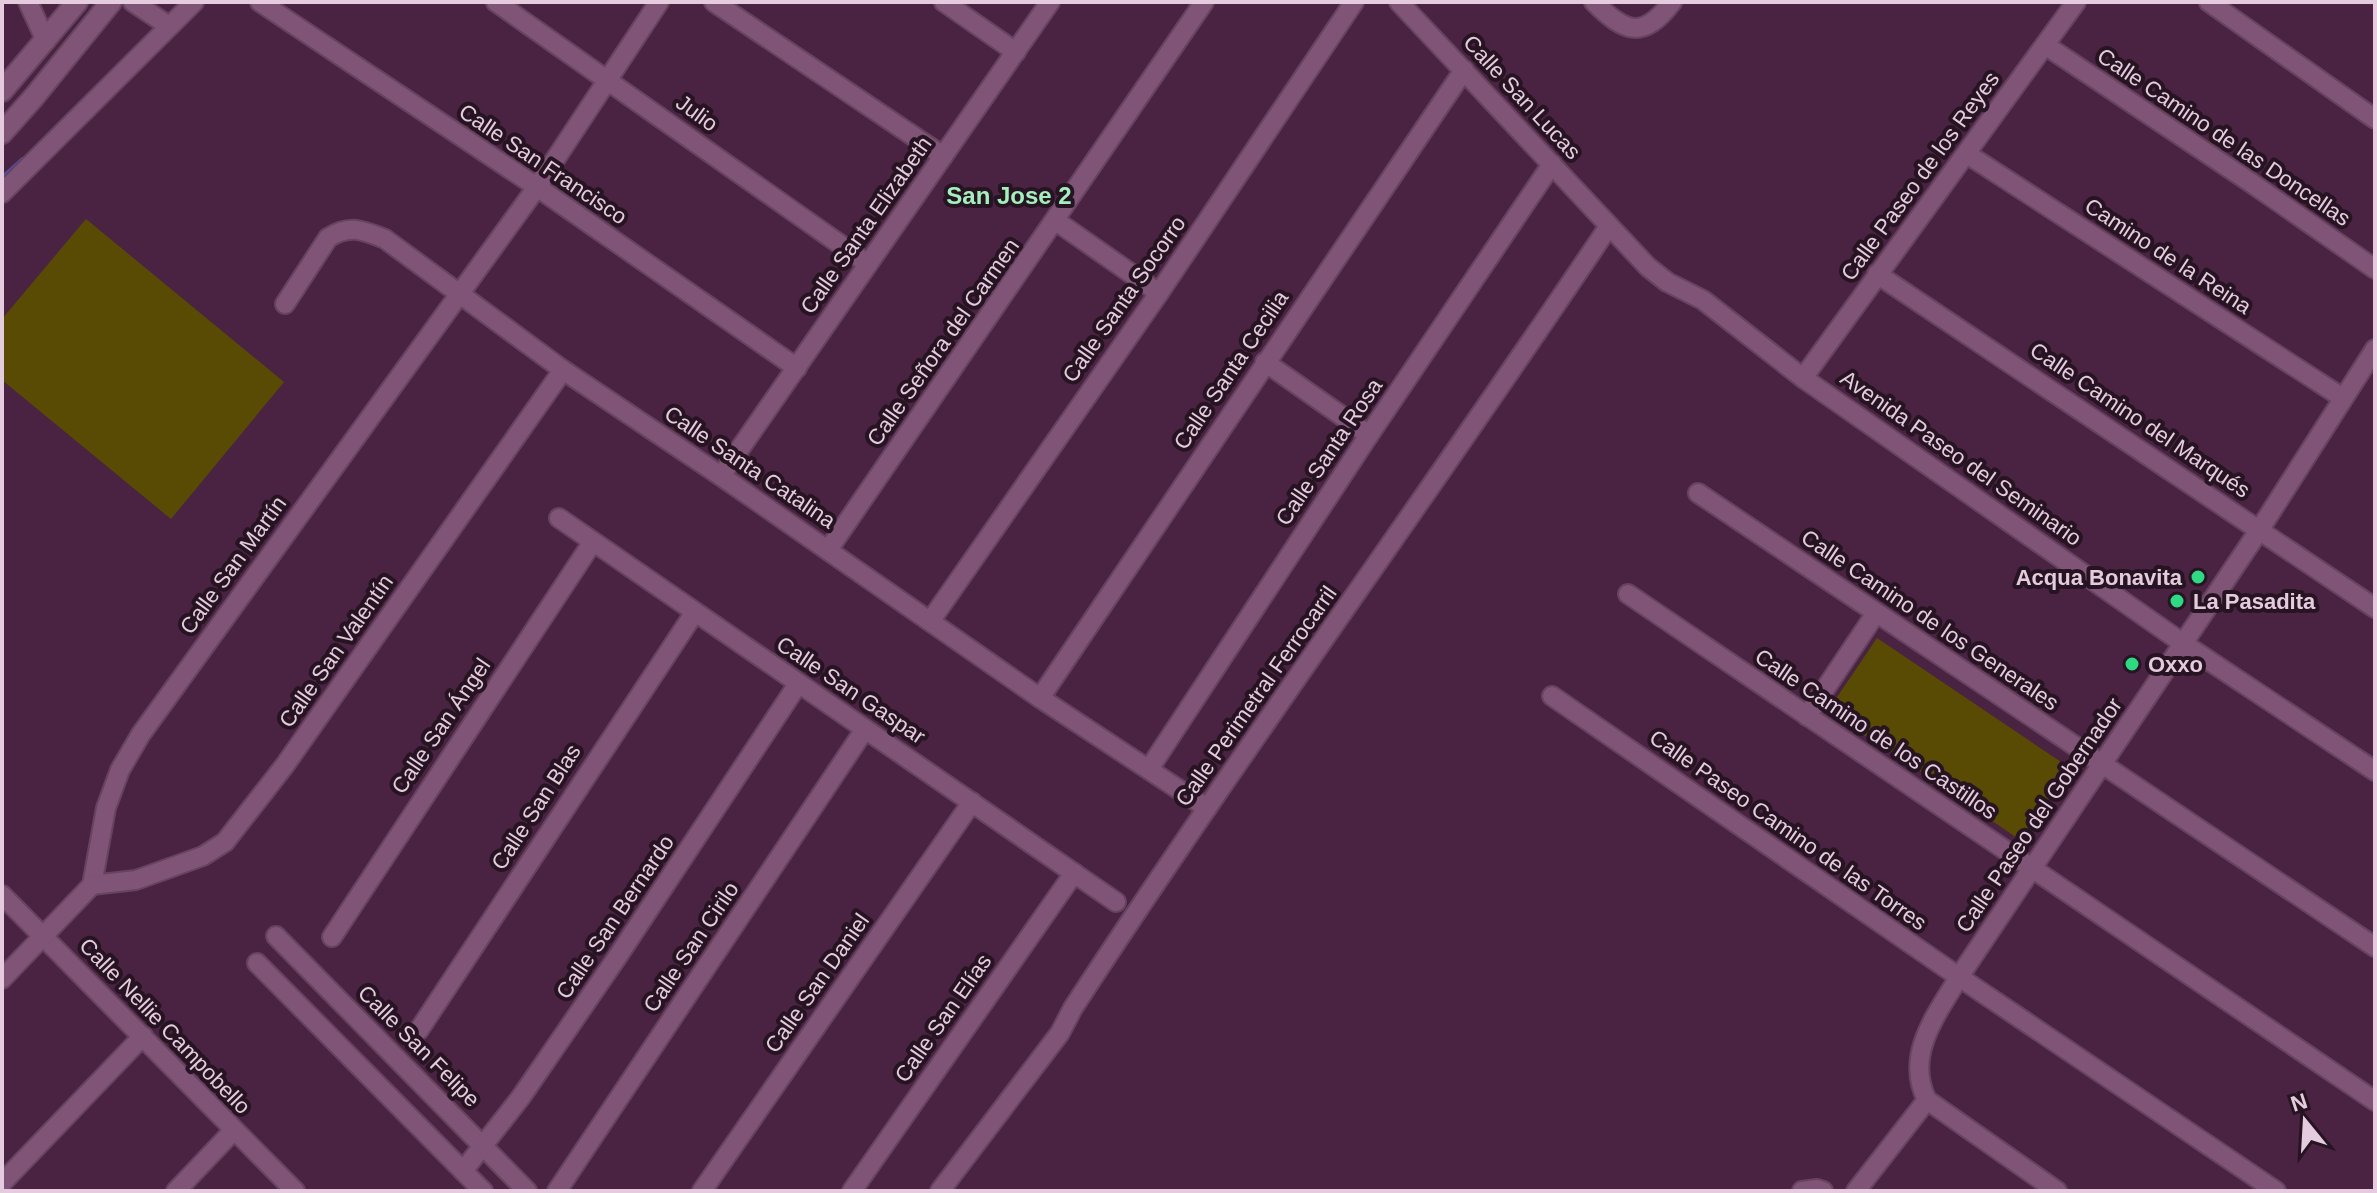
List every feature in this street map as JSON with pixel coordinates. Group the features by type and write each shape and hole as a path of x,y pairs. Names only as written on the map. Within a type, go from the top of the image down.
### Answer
{"main road":[{"path":"2,91 77,2"},
{"path":"2,133 111,2"}],"street":[{"path":"28,2 46,41"},
{"path":"2,193 194,2"},
{"name":"Calle San Francisco","path":"260,2 537,187 797,368"},
{"name":"Julio","path":"496,2 868,264"},
{"name":"Calle San Martín","path":"92,885 106,808 120,770 141,734 537,187 659,2"},
{"path":"714,2 943,156"},
{"path":"944,2 1016,52"},
{"name":"Calle Santa Elizabeth","path":"721,476 1050,2"},
{"name":"Calle Señora del Carmen","path":"828,550 1204,2"},
{"name":"Calle Santa Socorro","path":"931,620 1159,293 1354,2"},
{"name":"Calle San Lucas","path":"1399,2 1609,226"},
{"path":"1594,2 1620,26 1639,28 1648,26 1660,17 1672,2"},
{"name":"Calle Paseo de los Reyes","path":"1803,378 2076,2"},
{"path":"2209,2 2375,119"},
{"path":"138,6 168,26"},
{"name":"Calle Camino de las Doncellas","path":"2045,45 2375,269"},
{"name":"Calle Santa Cecilia","path":"1040,698 1464,70"},
{"name":"Camino de la Reina","path":"1967,154 2343,398"},
{"name":"Calle Santa Rosa","path":"1149,769 1552,164"},
{"path":"1056,221 1159,293"},
{"name":"Avenida Paseo del Seminario","path":"1609,226 1648,267 1667,282 1703,300 1803,378 2184,644 2375,771"},
{"name":"Calle Perimetral Ferrocarril","path":"940,1191 1054,1042 1073,1008 1207,808 1410,519 1609,226"},
{"name":"Calle Santa Catalina","path":"285,304 328,238 357,228 385,239 563,370 931,620 1040,698 1207,808"},
{"name":"Calle Camino del Marqués","path":"1877,274 2375,608"},
{"name":"Calle Paseo del Gobernador","path":"1927,1100 1920,1077 1922,1043 1959,977 2184,644 2375,349"},
{"path":"1265,362 1369,435"},
{"name":"Calle San Valentín","path":"92,885 136,880 203,856 225,842 285,765 563,370"},
{"name":"Calle Camino de los Generales","path":"1698,493 2375,947"},
{"name":"Calle San Gaspar","path":"559,518 1116,902"},
{"name":"Calle San Ángel","path":"332,937 592,543"},
{"name":"Calle Camino de los Castillos","path":"1628,594 2375,1101"},
{"name":"Calle San Blas","path":"419,1030 695,612"},
{"path":"1807,716 1876,613"},
{"name":"Calle San Bernardo","path":"463,1171 611,967 798,684"},
{"name":"Calle Paseo Camino de las Torres","path":"1552,696 2276,1191"},
{"name":"Calle San Cirilo","path":"557,1191 865,729"},
{"name":"Calle San Daniel","path":"702,1191 972,802"},
{"name":"Calle San Elías","path":"852,1191 1074,873"},
{"path":"2,979 92,885"},
{"name":"Calle Nellie Campobello","path":"2,895 295,1191"},
{"name":"Calle San Felipe","path":"276,936 527,1191"},
{"path":"257,963 483,1191"},
{"path":"2,1183 143,1036"},
{"path":"1856,1191 1927,1100 2057,1191"},
{"path":"176,1191 234,1130"},
{"path":"1802,1191 1823,1191"}],"shaded area":[{"path":"86,219 284,382 171,519 2,380 2,319"},
{"path":"1877,638 2070,768 2020,840 1910,764 1827,712"}],"waterway":[{"path":"2,179 23,160"}],"place":[{"name":"Acqua Bonavita","path":"2198,577"},
{"name":"La Pasadita","path":"2177,601"},
{"name":"Oxxo","path":"2132,664"}],"district":[{"name":"San Jose 2","path":"1009,195"}]}
